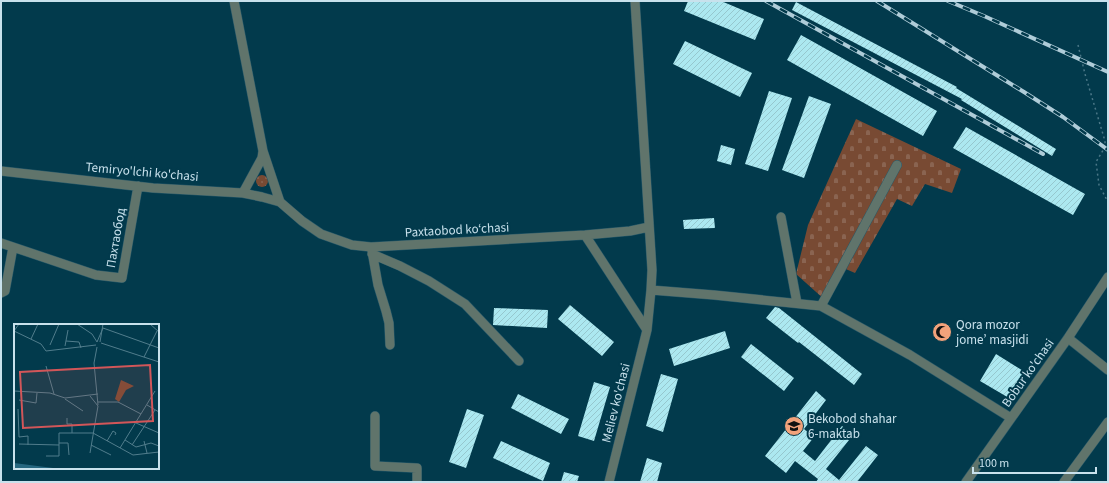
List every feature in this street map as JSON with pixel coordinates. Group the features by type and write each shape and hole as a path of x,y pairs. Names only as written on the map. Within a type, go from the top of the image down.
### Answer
{"street":[{"path":"234,1 263,151 280,202"},
{"name":"Meliev ko'chasi","path":"610,482 647,330 651,290 652,270 635,1"},
{"path":"244,194 262,158 263,151"},
{"path":"821,306 897,165"},
{"name":"Temiryo'lchi ko'chasi","path":"1,171 138,186 244,194 280,202"},
{"name":"Пахтаобод","path":"1,243 96,275 122,278 138,186"},
{"name":"Paxtaobod ko‘chasi","path":"280,202 302,221 321,234 372,251 585,235 630,231 649,227"},
{"path":"781,217 797,303"},
{"path":"585,235 647,330"},
{"path":"1,293 5,291 13,247"},
{"path":"372,251 378,285 388,317 390,345"},
{"path":"372,251 429,281 465,304 519,361"},
{"name":"Bobur ko'chasi","path":"966,482 1068,338 1108,277"},
{"path":"651,290 721,295 821,306 910,354 1012,418"},
{"path":"1068,338 1108,370"},
{"path":"375,416 375,466 417,468 417,482"},
{"path":"1064,482 1108,422"}],"path":[{"path":"1078,46 1105,142 1105,147 1096,162 1099,184 1108,202"}],"green space":[{"path":"856,119 961,169 952,193 925,184 912,206 897,199 855,273 841,267 825,300 796,274 808,225"},
{"path":"260,175 264,175 268,181 264,187 260,187 256,183 256,179"}],"building":[{"path":"688,1 721,1 764,19 755,40 684,11"},
{"path":"796,2 957,87 956,88 1056,149 1052,156 961,100 962,99 792,10"},
{"path":"801,35 937,111 923,136 787,60"},
{"path":"685,41 752,73 740,97 673,64"},
{"path":"769,91 792,98 768,171 745,164"},
{"path":"809,96 831,104 804,178 782,170"},
{"path":"966,127 1085,194 1073,215 953,148"},
{"path":"721,145 735,149 731,165 717,161"},
{"path":"714,218 715,228 684,229 683,220"},
{"path":"570,305 614,342 602,356 558,319"},
{"path":"775,307 779,308 862,374 854,385 766,318"},
{"path":"494,308 548,310 547,328 493,325"},
{"path":"725,331 730,348 674,366 669,349"},
{"path":"751,344 794,378 784,391 741,357"},
{"path":"996,354 1025,372 1009,398 980,381"},
{"path":"661,374 678,379 663,432 646,426"},
{"path":"594,382 610,387 594,441 578,436"},
{"path":"816,391 826,400 804,429 814,437 803,451 815,461 842,426 853,435 826,469 839,480 866,446 878,455 857,482 816,482 818,479 795,461 786,473 765,456"},
{"path":"518,394 569,419 561,434 511,408"},
{"path":"467,409 484,415 466,468 449,462"},
{"path":"501,441 550,463 543,481 493,458"},
{"path":"647,458 662,463 657,482 640,482"},
{"path":"564,472 579,476 577,482 561,482"}],"railway":[{"path":"766,1 1043,154"},
{"path":"877,1 1063,117 1108,150"},
{"path":"948,1 1108,72"}],"place":[{"name":"Qora mozor jome’ masjidi","path":"942,332"},
{"name":"Bekobod shahar 6-maktab","path":"794,426"}]}
